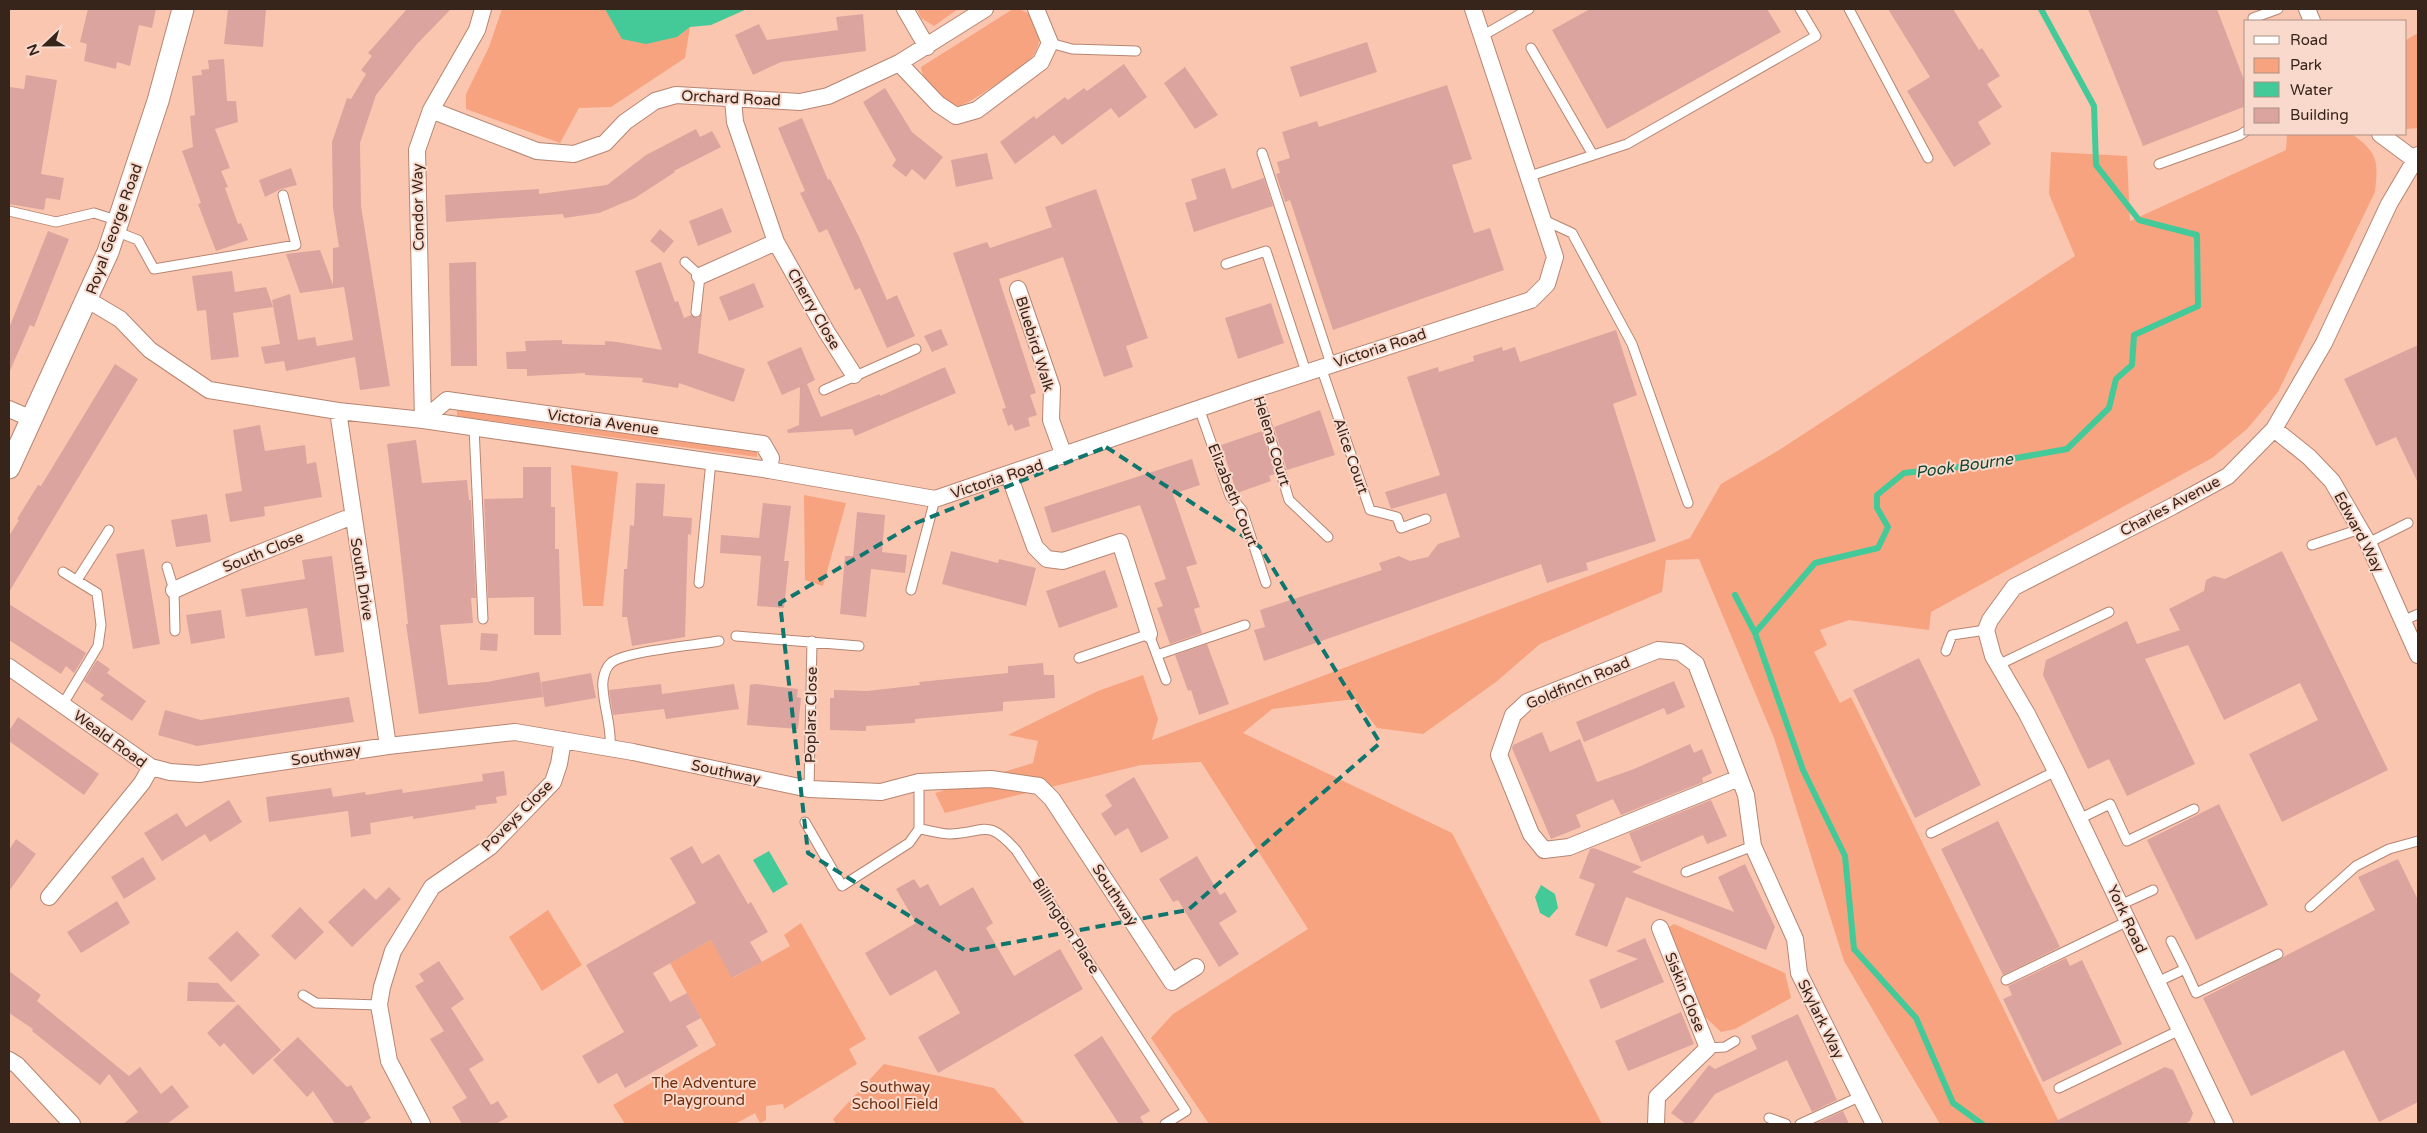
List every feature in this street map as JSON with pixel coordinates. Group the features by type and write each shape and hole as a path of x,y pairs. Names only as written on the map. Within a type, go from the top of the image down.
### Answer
{"street":[{"name":"Royal George Road","path":"9,468 88,300 117,226 158,101 183,9"},
{"name":"Condor Way","path":"423,420 417,150 431,110 477,30 483,9"},
{"path":"905,9 927,47"},
{"name":"Orchard Road","path":"431,110 537,151 574,154 605,143 625,122 655,101 676,95 800,102 828,96 899,63 985,9"},
{"path":"899,63 938,104 956,116 977,110 1040,62 1050,43 1036,9"},
{"name":"Victoria Road","path":"935,499 1064,456 1256,388 1531,300 1547,284 1555,257 1530,176 1473,9"},
{"name":"Cherry Close","path":"733,99 734,122 776,242 826,331 854,375"},
{"path":"2382,135 2416,158"},
{"name":"Charles Avenue","path":"1986,630 1990,620 2014,587 2228,476 2274,429 2324,343 2388,204 2416,158"},
{"path":"700,276 776,242"},
{"name":"Bluebird Walk","path":"1018,289 1052,388 1051,420 1064,456"},
{"name":"Victoria Avenue","path":"88,300 120,319 150,350 208,390 338,412 423,420 711,461 935,499"},
{"name":"Victoria Avenue","path":"423,420 447,400 763,444 771,458 769,470"},
{"path":"9,409 32,419"},
{"name":"South Drive","path":"338,412 388,746"},
{"name":"Edward Way","path":"2274,429 2309,457 2332,481 2364,536 2418,655"},
{"path":"1009,475 1035,547 1047,559 1063,561 1120,542 1149,634"},
{"name":"South Close","path":"174,590 248,557 345,520 353,519"},
{"path":"1986,630 1993,656 1998,665"},
{"name":"Goldfinch Road","path":"1739,778 1568,846 1544,850 1531,834 1499,755 1513,715 1527,702 1658,650 1680,652 1696,664 1746,795"},
{"name":"York Road","path":"1998,665 2027,714 2056,771 2225,1124"},
{"name":"Weald Road","path":"9,667 151,767 142,783 48,897"},
{"name":"Southway","path":"151,767 170,772 199,774 388,746 514,732 610,748 809,789 882,792 918,782 991,778 1039,786 1052,799 1172,982 1196,968"},
{"name":"Poveys Close","path":"422,1124 389,1061 379,1005 382,987 393,951 432,887 490,847 553,782 563,740"},
{"name":"Skylark Way","path":"1746,795 1753,846 1796,938 1799,973 1874,1124"},
{"name":"Siskin Close","path":"1656,1124 1657,1097 1708,1048 1660,928"},
{"path":"9,1060 72,1124"}],"lane":[{"path":"1482,36 1529,9"},
{"path":"1530,176 1627,144 1816,36 1800,9"},
{"path":"1850,9 1928,158"},
{"path":"2252,16 2278,9"},
{"path":"1050,43 1072,48 1136,51"},
{"path":"1531,48 1593,156"},
{"path":"2160,164 2240,135 2244,132"},
{"path":"1262,154 1319,368"},
{"path":"9,211 56,222 94,213 138,240 154,270 296,245 283,195"},
{"path":"1544,220 1572,233 1632,344 1688,503"},
{"path":"1226,264 1266,251 1319,368"},
{"path":"685,262 700,276 696,312"},
{"path":"824,390 916,349"},
{"name":"Alice Court","path":"1319,368 1370,510 1397,517 1401,528 1426,519"},
{"name":"Helena Court","path":"1256,388 1289,500 1328,537"},
{"name":"Elizabeth Court","path":"1199,408 1230,496 1242,510 1266,583"},
{"path":"474,428 483,619"},
{"path":"699,583 711,461"},
{"path":"911,590 935,499"},
{"path":"2312,545 2364,536 2408,523"},
{"path":"77,580 109,530"},
{"path":"167,567 174,590 175,631"},
{"path":"63,572 97,593 101,625 98,646 63,704"},
{"path":"1998,665 2109,612"},
{"path":"2403,621 2418,614"},
{"path":"1157,655 1245,625"},
{"path":"1946,651 1952,635 1986,630"},
{"path":"1079,658 1149,634 1166,680"},
{"path":"736,636 858,646"},
{"path":"610,748 612,733 603,688 604,674 611,663 627,656 720,641"},
{"name":"Poplars Close","path":"809,789 812,641"},
{"path":"1932,833 2056,771"},
{"path":"805,822 842,886 909,843 919,829 918,782"},
{"path":"2079,819 2110,804 2126,840 2194,809"},
{"name":"Billington Place","path":"919,829 950,834 983,828 1001,833 1016,850 1186,1111 1165,1124"},
{"path":"2310,907 2356,866 2389,849 2418,841"},
{"path":"1686,872 1753,846"},
{"path":"2120,905 2153,890"},
{"path":"2006,980 2128,921"},
{"path":"2171,941 2196,993 2278,954"},
{"path":"2157,982 2185,969"},
{"path":"303,995 316,1003 379,1005"},
{"path":"2060,1088 2180,1030"},
{"path":"1708,1048 1725,1047 1735,1041"},
{"path":"1800,1124 1859,1097"},
{"path":"1769,1118 1786,1124"}],"highlighted area":[{"path":"1106,447 1260,547 1380,743 1188,910 966,951 808,853 780,603 916,523"}],"green space":[{"path":"502,9 605,9 609,15 677,37 690,27 685,58 611,107 579,108 560,143 466,109 466,94 489,47"},
{"path":"917,9 958,9 934,26 921,18"},
{"path":"1013,9 1022,10 1029,14 1038,26 1039,42 1037,50 1032,57 996,84 964,104 955,106 946,102 926,81 921,67"},
{"path":"2418,33 2418,128 2407,129 2407,39"},
{"path":"2287,135 2353,135 2367,147 2375,159 2375,192 2278,392 2247,429 2212,458 1931,612 1929,630 1849,620 1820,630 1827,645 1814,652 1840,703 1851,697 2060,1124 1940,1124 1844,961 1774,738 1699,559 1666,560 1662,592 1540,644 1496,682 1423,734 1377,728 1355,699 1272,709 1243,733 1452,833 1602,1124 1209,1124 1151,1038 1173,1014 1308,929 1201,762 1141,765 945,813 935,793 1033,763 1038,741 1008,735 1098,691 1143,675 1158,719 1152,740 1690,538 1721,484 1776,452 2075,256 2049,194 2051,152 2127,156 2130,221 2286,150"},
{"path":"457,410 757,452 757,457 457,416"},
{"path":"571,465 618,472 603,606 583,606"},
{"path":"804,495 846,503 823,586 805,580"},
{"path":"548,910 582,965 542,991 509,937"},
{"name":"The Adventure Playground","path":"801,923 866,1039 849,1049 857,1064 784,1109 783,1104 766,1106 766,1120 760,1123 755,1113 735,1124 625,1124 613,1105 716,1045 670,963 711,940 733,978 790,946 784,935"},
{"path":"1674,924 1785,973 1791,998 1735,1029 1721,1032 1702,1014 1667,928"},
{"name":"Southway School Field","path":"884,1064 994,1088 1025,1124 836,1124 833,1119"}],"water":[{"path":"605,9 747,9 711,25 690,27 677,37 646,44 622,39"},
{"path":"769,851 788,884 773,893 753,860"},
{"path":"1541,885 1555,894 1558,908 1549,918 1540,913 1535,897"}],"building":[{"path":"88,9 156,9 152,28 139,25 130,66 117,62 116,69 84,61 87,44 80,42"},
{"path":"228,9 266,9 263,47 224,44"},
{"path":"407,9 451,9 417,44 376,95 360,143 361,206 390,386 360,390 355,357 286,371 284,361 265,364 261,347 280,344 272,300 290,294 298,340 315,337 317,346 353,340 344,287 300,293 286,254 320,250 333,285 333,248 339,247 333,208 332,142 347,98 351,99 366,74 361,70 372,56 368,53"},
{"path":"1590,9 1767,9 1781,32 1607,129 1552,30"},
{"path":"1888,9 1953,9 1979,50 1982,48 2000,76 1987,84 2002,107 1978,122 1991,144 1954,167 1907,91 1930,77"},
{"path":"2088,9 2217,9 2244,80 2244,107 2143,146"},
{"path":"863,14 866,51 781,62 753,75 735,35 759,24 767,40 838,30 836,17"},
{"path":"1367,42 1377,72 1300,97 1290,67"},
{"path":"224,59 227,101 236,101 238,122 215,129 230,168 221,171 228,187 225,188 238,224 241,223 248,240 216,251 198,204 201,203 182,151 193,147 190,116 195,115 192,76 202,75 201,70 209,69 208,60"},
{"path":"1124,64 1147,97 1119,118 1111,108 1062,145 1054,135 1015,164 1000,142 1034,116 1036,119 1065,97 1068,100 1084,88 1087,91"},
{"path":"1185,67 1218,115 1195,129 1164,83"},
{"path":"26,75 57,80 41,174 64,178 60,200 46,198 44,210 9,204 9,87 24,89"},
{"path":"1447,85 1472,159 1452,165 1474,233 1490,228 1504,270 1333,330 1290,200 1285,202 1276,174 1280,173 1277,162 1290,158 1282,132 1317,121 1319,127"},
{"path":"885,88 912,132 943,157 925,180 912,169 906,177 892,166 896,160 863,102"},
{"path":"802,118 828,180 830,179 860,239 887,300 897,295 915,336 887,348 860,288 855,290 827,229 819,233 800,193 805,191 778,128"},
{"path":"696,129 700,137 712,131 721,147 674,171 635,198 599,213 564,218 563,214 446,222 445,195 539,189 539,194 607,185 646,155"},
{"path":"987,153 993,179 956,187 951,160"},
{"path":"291,168 297,185 281,189 265,197 259,180"},
{"path":"1225,168 1232,189 1264,178 1273,206 1194,232 1185,203 1197,199 1191,179"},
{"path":"1096,189 1148,338 1126,346 1133,367 1104,377 1063,257 999,279 1036,393 1030,395 1037,415 1028,418 1030,426 1015,431 1012,424 1008,426 1002,409 1006,408 953,253 987,242 990,248 1052,227 1045,207"},
{"path":"722,208 732,232 698,246 689,221"},
{"path":"660,229 674,241 664,253 650,241"},
{"path":"48,231 69,239 34,327 30,325 9,373 9,328"},
{"path":"476,262 477,366 451,366 449,263"},
{"path":"661,262 675,302 678,301 684,318 691,315 698,318 702,313 698,353 745,369 734,402 679,383 678,388 642,382 643,378 585,375 585,373 527,376 527,369 507,369 506,352 526,351 525,341 562,340 562,344 605,345 605,341 662,350 635,271"},
{"path":"232,271 235,292 266,287 273,307 233,313 239,357 211,360 206,310 197,311 192,276"},
{"path":"754,283 764,307 729,321 719,297"},
{"path":"1271,303 1284,343 1238,359 1225,318"},
{"path":"941,329 948,345 932,352 924,336"},
{"path":"1616,330 1637,395 1613,404 1656,541 1586,563 1588,570 1547,583 1541,564 1264,661 1254,630 1265,627 1260,610 1382,570 1379,563 1399,556 1410,561 1428,557 1438,544 1460,537 1446,493 1391,509 1385,492 1440,475 1407,377 1438,367 1439,372 1474,361 1473,356 1502,347 1503,351 1515,347 1520,362"},
{"path":"2418,345 2418,483 2396,437 2376,446 2344,379"},
{"path":"801,347 815,380 807,384 821,417 880,394 880,396 945,367 956,393 855,436 852,429 788,433 787,430 799,425 800,387 782,395 767,362"},
{"path":"115,364 138,379 9,592 9,536 19,520 17,519 38,485 41,486"},
{"path":"1320,410 1335,455 1287,470 1274,427"},
{"path":"260,425 265,451 305,445 307,464 316,462 322,497 264,507 265,516 230,522 225,494 242,491 233,430"},
{"path":"1262,431 1275,474 1269,476 1271,481 1237,493 1221,445"},
{"path":"416,440 422,483 467,480 469,500 471,500 476,598 471,598 473,623 440,625 448,685 487,682 539,672 543,697 419,714 406,624 408,624 387,444"},
{"path":"1192,459 1200,485 1173,494 1197,564 1186,567 1200,607 1194,609 1202,633 1170,644 1157,608 1163,606 1154,583 1166,579 1140,505 1052,533 1044,507"},
{"path":"523,467 551,467 551,507 555,507 555,549 559,549 561,635 534,635 534,597 488,598 484,499 523,498"},
{"path":"636,483 665,484 663,516 692,518 691,535 688,534 685,637 632,646 627,617 622,617 624,569 627,569 630,525 634,526"},
{"path":"763,503 791,506 784,561 789,561 784,608 757,606 761,556 720,553 721,535 759,538"},
{"path":"857,512 885,515 882,552 907,555 905,573 871,569 866,617 840,614 845,556 853,556"},
{"path":"207,514 211,542 176,547 171,520"},
{"path":"144,549 160,644 133,649 116,554"},
{"path":"951,551 998,563 999,559 1036,568 1026,606 942,584"},
{"path":"2282,551 2388,770 2282,822 2249,754 2318,720 2300,683 2224,720 2188,645 2145,659 2195,764 2127,796 2109,759 2088,769 2043,675 2046,660 2127,621 2137,644 2180,630 2169,609 2204,591 2206,580 2214,576 2225,579"},
{"path":"332,556 344,652 315,656 307,608 246,617 241,589 305,579 302,560"},
{"path":"1105,570 1118,607 1059,628 1046,591"},
{"path":"9,604 86,653 74,673 66,666 61,674 9,640"},
{"path":"221,610 225,638 191,644 186,615"},
{"path":"481,633 498,634 497,651 480,650"},
{"path":"1207,644 1229,704 1199,715 1191,690 1188,691 1175,655"},
{"path":"1919,658 1981,785 1915,818 1853,690"},
{"path":"97,660 110,669 107,673 146,701 132,721 100,699 104,695 84,681"},
{"path":"1043,663 1044,675 1054,675 1055,698 1003,702 1003,711 915,719 915,723 866,726 866,731 830,730 830,698 834,698 834,690 867,691 920,685 919,682 1008,673 1008,666"},
{"path":"591,673 596,698 545,707 541,682"},
{"path":"1674,681 1685,707 1667,715 1664,708 1584,742 1576,722"},
{"path":"661,684 662,694 734,684 739,709 666,719 664,709 613,715 609,690"},
{"path":"750,685 798,689 797,697 801,698 798,729 747,725"},
{"path":"349,697 354,722 197,746 158,735 165,710 201,720"},
{"path":"18,717 99,774 84,795 9,741 9,731"},
{"path":"1542,732 1550,752 1580,739 1597,782 1634,769 1690,744 1694,753 1702,749 1712,773 1702,778 1703,782 1621,815 1613,799 1576,815 1581,827 1551,839 1512,748 1513,745"},
{"path":"504,771 507,795 496,797 497,803 475,806 476,809 413,819 413,816 370,823 371,834 351,837 348,811 269,822 266,797 331,788 333,797 365,792 366,795 402,789 403,793 483,781 482,774"},
{"path":"1134,777 1169,838 1141,853 1128,828 1115,836 1101,814 1112,806 1105,795"},
{"path":"229,800 242,822 210,842 205,834 162,861 144,833 177,813 186,827"},
{"path":"1711,800 1727,836 1707,844 1703,835 1641,862 1629,833"},
{"path":"2219,804 2268,905 2196,940 2147,840"},
{"path":"1998,821 2060,947 2003,975 1941,849"},
{"path":"16,839 36,854 9,891 9,850"},
{"path":"692,846 702,864 719,854 748,904 751,902 768,932 750,942 762,962 732,978 711,940 653,973 670,1002 687,993 701,1018 686,1026 698,1046 625,1088 617,1073 598,1084 582,1056 624,1032 586,965 696,903 670,858"},
{"path":"1594,848 1642,867 1632,872 1734,912 1718,877 1745,864 1775,927 1766,950 1626,897 1607,947 1575,935 1595,884 1579,878 1590,849"},
{"path":"1197,856 1220,895 1225,892 1237,912 1219,923 1239,954 1219,967 1178,900 1173,902 1159,879"},
{"path":"143,857 156,879 124,899 111,877"},
{"path":"2398,859 2418,900 2418,1102 2379,1122 2344,1050 2251,1096 2203,998 2375,910 2358,877"},
{"path":"914,879 920,888 928,884 940,906 973,887 993,923 986,928 1014,976 1060,949 1083,989 938,1073 918,1037 960,1013 936,970 890,996 865,953 916,923 896,889"},
{"path":"389,887 401,899 352,947 328,922 364,888 376,900"},
{"path":"117,901 130,923 81,953 67,932"},
{"path":"300,907 324,932 295,960 271,936"},
{"path":"237,931 260,955 231,982 208,958"},
{"path":"1645,938 1664,982 1601,1009 1589,980 1638,959 1616,951"},
{"path":"2066,958 2070,966 2082,960 2122,1044 2043,1082 2003,999 2012,995 2008,986"},
{"path":"439,961 464,999 451,1008 484,1060 469,1069 491,1105 498,1101 508,1117 496,1124 462,1124 452,1107 467,1098 430,1039 444,1031 415,986 424,981 419,974"},
{"path":"9,971 41,995 37,1001 129,1076 140,1067 161,1094 172,1085 189,1107 167,1124 123,1124 138,1112 109,1074 100,1085 32,1031 33,1029 9,1013"},
{"path":"188,982 218,983 236,1002 187,1001"},
{"path":"238,1004 281,1050 253,1075 224,1043 220,1047 207,1033"},
{"path":"1681,1012 1694,1044 1628,1071 1615,1041"},
{"path":"1798,1014 1837,1100 1812,1112 1787,1060 1715,1094 1692,1124 1686,1124 1671,1113 1709,1065 1715,1069 1757,1049 1751,1036"},
{"path":"1102,1036 1150,1111 1140,1117 1144,1124 1119,1124 1074,1055"},
{"path":"298,1037 347,1087 351,1085 371,1118 361,1124 335,1124 313,1091 307,1097 273,1060"},
{"path":"2165,1067 2173,1070 2193,1113 2190,1121 2184,1124 2050,1124"},
{"path":"1843,1111 1849,1124 1817,1123"}],"waterway":[{"name":"Pook Bourne","path":"1982,1124 1953,1103 1916,1018 1854,949 1845,856 1803,770 1755,633 1815,563 1878,548 1888,527 1877,508 1877,495 1904,473 1977,465 2067,449 2109,408 2116,379 2132,365 2134,335 2198,306 2197,235 2139,220 2096,165 2094,106 2041,9"},
{"path":"1735,595 1755,633"}]}
